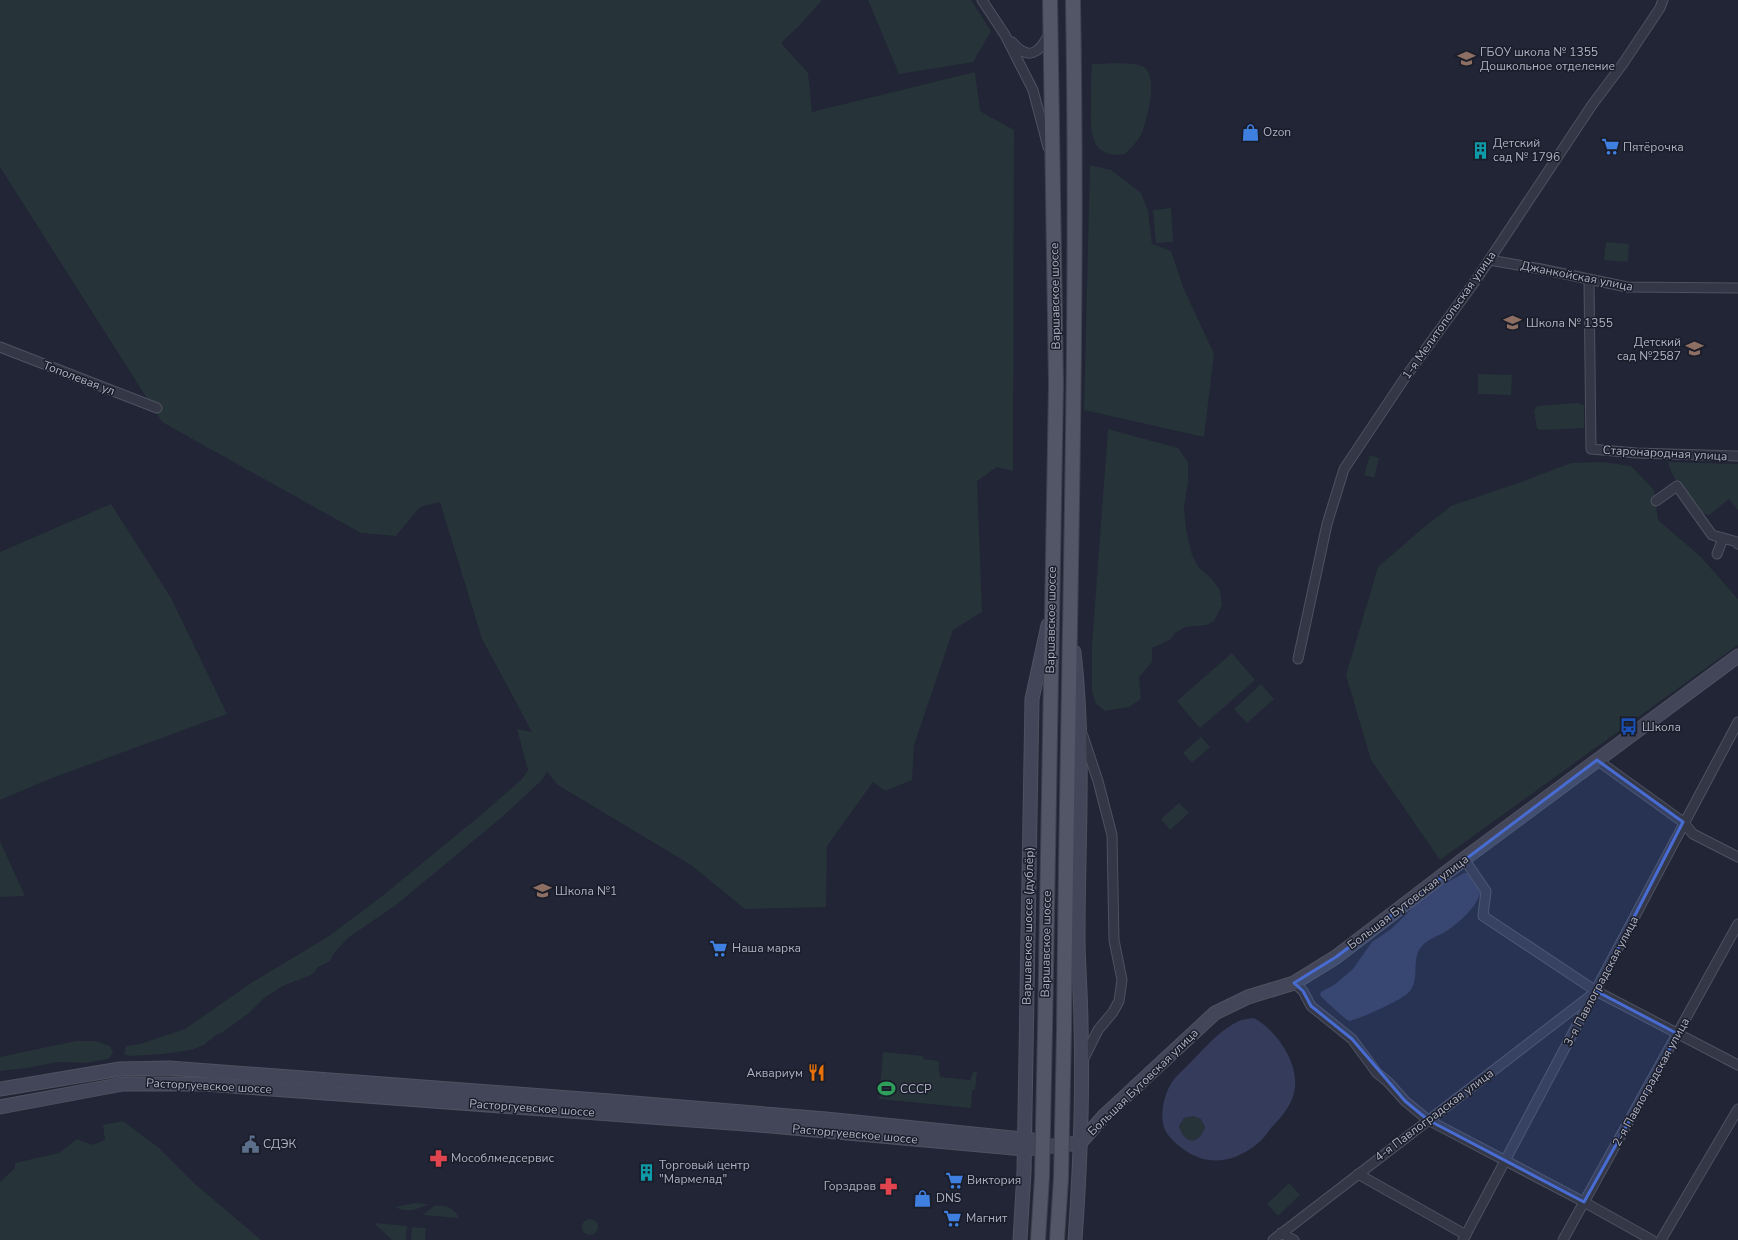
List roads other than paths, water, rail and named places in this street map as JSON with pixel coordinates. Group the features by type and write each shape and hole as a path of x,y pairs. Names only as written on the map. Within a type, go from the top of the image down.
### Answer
{"main road":[{"name":"Варшавское шоссе","path":"1038,1240 1042,1177 1056,384 1050,0"},
{"name":"Варшавское шоссе","path":"1057,1240 1061,1178 1064,1030 1074,396 1075,87 1073,0"},
{"name":"Варшавское шоссе (дублёр)","path":"1020,1240 1025,1145 1032,698 1051,613"},
{"path":"1070,613 1079,695 1080,719 1078,938 1082,1093 1079,1190 1075,1240"},
{"name":"Большая Бутовская улица","path":"1080,1143 1110,1110 1215,1013 1248,997 1294,983 1336,957 1464,859 1738,656"},
{"name":"Расторгуевское шоссе","path":"0,1089 104,1071 142,1067 169,1068 335,1079 760,1113 1025,1145"},
{"name":"Расторгуевское шоссе","path":"0,1107 123,1084 204,1084 1025,1145"},
{"path":"1082,1093 1084,1104 1089,1111 1096,1114 1110,1110"},
{"path":"1025,1145 1080,1143"}],"street":[{"path":"982,0 1005,35 1033,90 1053,165"},
{"name":"1-я Мелитопольская улица","path":"1298,658 1327,524 1344,469 1404,379 1489,260 1592,105 1622,65 1660,8 1663,0"},
{"path":"1005,35 1023,53 1030,54 1036,52 1044,45 1051,31"},
{"name":"Джанкойская улица","path":"1489,260 1541,269 1616,286 1648,289 1738,288"},
{"name":"Старонародная улица","path":"1589,280 1591,449 1636,453 1738,456"},
{"name":"Тополевая ул","path":"0,347 157,408"},
{"path":"1656,501 1677,486 1712,535 1736,542 1738,544"},
{"path":"1717,554 1724,538"},
{"path":"1080,719 1112,835 1114,940 1122,980 1119,1001 1098,1030 1086,1052 1082,1065"},
{"name":"3-я Павлоградская улица","path":"1464,1237 1596,991 1683,822 1738,722"},
{"path":"1597,760 1683,822 1693,834 1738,857"},
{"path":"1464,859 1486,890 1484,916 1596,991 1738,1065"},
{"name":"2-я Павлоградская улица","path":"1563,1240 1738,924"},
{"path":"1294,983 1303,991 1311,1006 1352,1039 1377,1073 1388,1082 1405,1101 1428,1120 1584,1202 1652,1240"},
{"name":"4-я Павлоградская улица","path":"1273,1240 1596,991"},
{"path":"1661,1240 1738,1109"},
{"path":"1358,1174 1464,1237"},
{"path":"1281,1233 1294,1240"}],"water":[{"path":"1464,873 1468,873 1481,888 1477,901 1468,913 1456,924 1445,932 1427,941 1418,951 1413,987 1409,992 1398,1000 1380,1009 1349,1021 1320,995 1321,992 1334,985 1353,969 1372,942 1391,929 1422,899"},
{"path":"1254,1018 1271,1031 1279,1040 1290,1060 1294,1071 1295,1082 1293,1098 1285,1112 1264,1137 1245,1152 1222,1160 1200,1158 1179,1146 1165,1130 1162,1116 1166,1094 1172,1082 1218,1035 1239,1021","holes":["1193,1116 1201,1119 1205,1127 1199,1137 1192,1140 1184,1136 1179,1126 1184,1118"]}],"place":[{"name":"ГБОУ школа № 1355 Дошкольное отделение","path":"1467,59"},
{"name":"Ozon","path":"1250,132"},
{"name":"Пятёрочка","path":"1610,147"},
{"name":"Детский сад № 1796","path":"1480,150"},
{"name":"Школа № 1355","path":"1513,323"},
{"name":"Детский сад №2587","path":"1694,349"},
{"name":"Школа","path":"1629,727"},
{"name":"Школа №1","path":"542,891"},
{"name":"Наша марка","path":"719,948"},
{"name":"Аквариум","path":"816,1073"},
{"name":"СССР","path":"887,1089"},
{"name":"СДЭК","path":"250,1144"},
{"name":"Мособлмедсервис","path":"438,1158"},
{"name":"Торговый центр \"Мармелад\"","path":"646,1172"},
{"name":"Виктория","path":"954,1180"},
{"name":"Горздрав","path":"889,1186"},
{"name":"DNS","path":"923,1198"},
{"name":"Магнит","path":"953,1218"}]}
